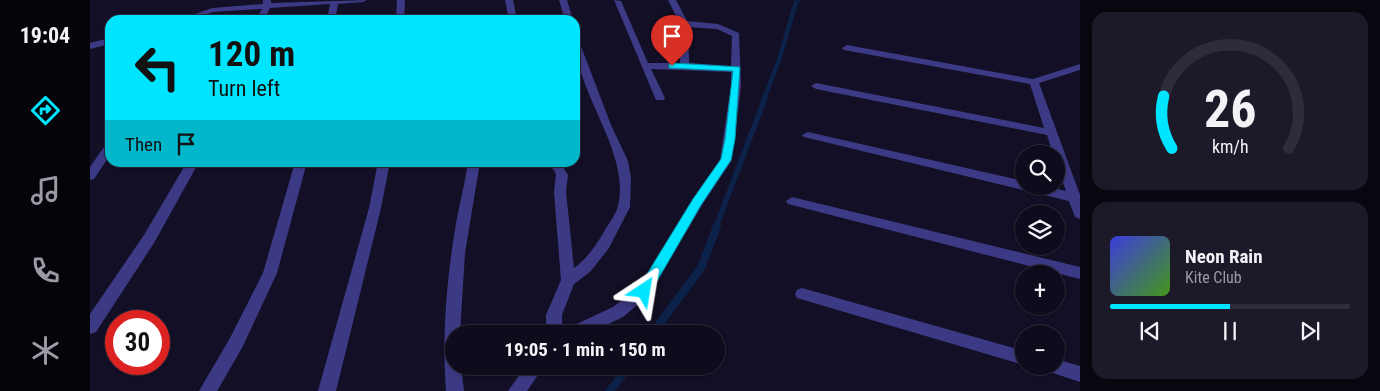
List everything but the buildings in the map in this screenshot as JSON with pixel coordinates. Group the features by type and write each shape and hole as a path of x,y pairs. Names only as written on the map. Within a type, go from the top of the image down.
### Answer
{"street":[{"path":"198,15 212,10 267,3 363,0"},
{"path":"400,15 401,0"},
{"path":"508,0 512,15"},
{"path":"563,0 568,15"},
{"path":"672,0 684,24 683,43 686,66"},
{"path":"617,1 644,66 660,98"},
{"path":"332,15 334,2"},
{"path":"262,15 267,3"},
{"path":"591,325 618,312 644,291 697,202 726,160 737,69 738,42 736,35 732,30 714,26 684,24"},
{"path":"90,56 95,46"},
{"path":"847,48 1034,82 1076,68"},
{"path":"568,280 585,268 604,244 624,207 625,178 622,161 580,54"},
{"path":"644,66 737,69"},
{"path":"1034,82 1050,132 1077,198 1080,214"},
{"path":"816,86 1050,132"},
{"path":"808,134 1015,183"},
{"path":"90,176 105,154"},
{"path":"90,327 149,239 190,167"},
{"path":"208,391 236,343 270,273 299,167"},
{"path":"327,391 375,208 383,167"},
{"path":"455,391 453,371 453,303 460,238 473,167"},
{"path":"554,325 554,315 568,280 560,192 564,178 557,167"},
{"path":"1064,195 1077,198"},
{"path":"792,202 1080,273"},
{"path":"802,294 1015,355"},
{"path":"1065,370 1080,374"},
{"path":"517,391 529,375"}],"waterway":[{"path":"764,99 779,60 796,2 799,0"},
{"path":"716,227 765,98"},
{"path":"659,325 701,268 717,226"},
{"path":"610,391 622,375"}],"route":[{"path":"644,291 697,202 726,160 730,139 737,69 672,66"}]}
